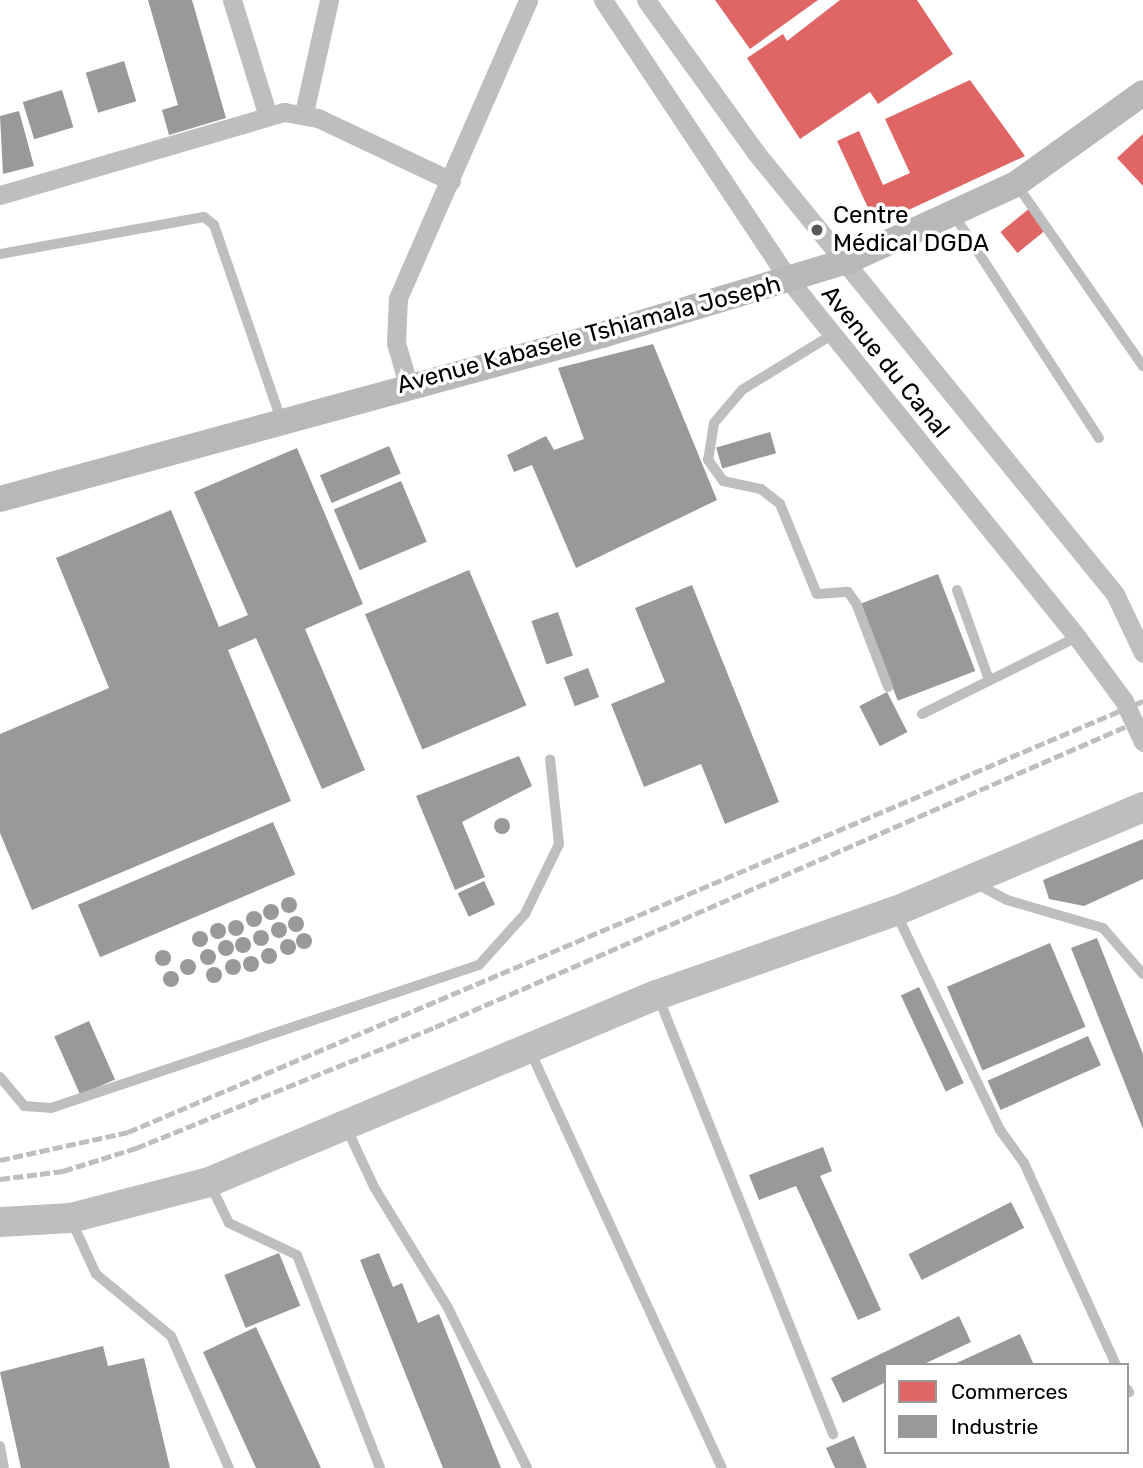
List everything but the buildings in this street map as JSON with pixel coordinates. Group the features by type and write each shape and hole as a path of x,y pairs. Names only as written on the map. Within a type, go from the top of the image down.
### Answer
{"main road":[{"name":"Avenue Kabasele Tshiamala Joseph","path":"0,499 789,280 850,260 954,215 1016,184 1143,93"},
{"path":"0,1222 71,1218 209,1182 347,1128 657,995 896,911 1143,807"}],"street":[{"path":"232,0 268,116"},
{"path":"304,113 330,0"},
{"path":"408,384 396,343 398,298 528,0"},
{"name":"Avenue du Canal","path":"603,0 789,280 830,336 1077,637 1124,701 1143,743"},
{"path":"0,195 268,116 304,113 451,181"}],"lane":[{"path":"1016,184 1143,366"},
{"path":"954,215 1100,438"},
{"path":"0,254 204,217 214,225 282,420"},
{"path":"830,336 742,390 714,423 708,460 723,481 761,489 779,505 817,594 848,592 856,603 888,687"},
{"path":"957,590 989,680"},
{"path":"922,713 1077,637"},
{"path":"0,1077 24,1106 51,1108 479,965 525,914 559,844 551,759"},
{"path":"970,880 1007,900 1104,928 1143,974"},
{"path":"896,911 1000,1130 1024,1163 1115,1363"},
{"path":"657,995 833,1435"},
{"path":"529,1049 722,1468"},
{"path":"347,1128 447,1306 527,1468"},
{"path":"209,1182 229,1223 297,1255 380,1468"},
{"path":"71,1218 96,1274 171,1336 229,1468"},
{"path":"0,1446 4,1468"}],"waterway":[{"path":"646,0 757,154 1115,594 1143,653"}],"railway":[{"path":"0,1160 128,1132 1143,701"},
{"path":"0,1179 63,1171 136,1148 435,1027 1143,719"}],"place":[{"name":"Centre Médical DGDA","path":"817,230"}]}
